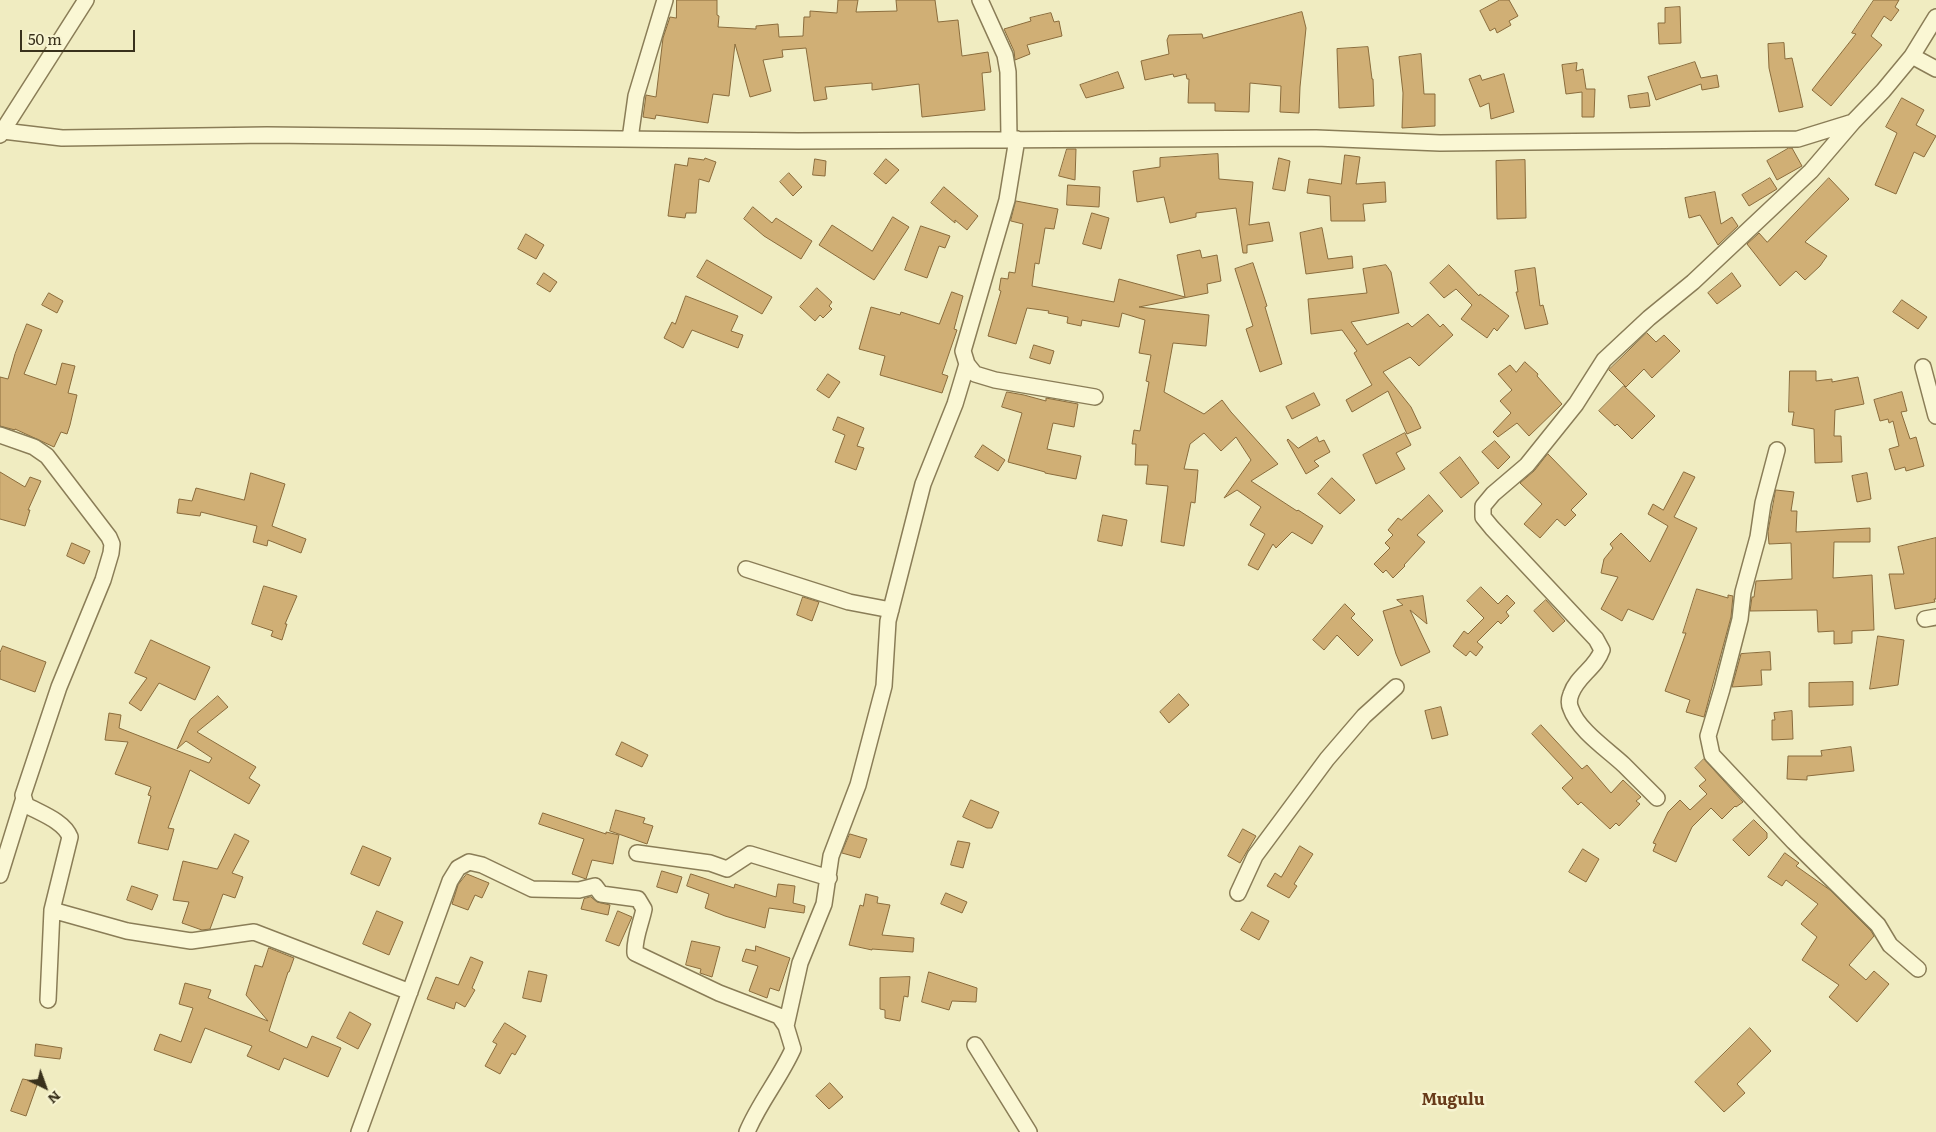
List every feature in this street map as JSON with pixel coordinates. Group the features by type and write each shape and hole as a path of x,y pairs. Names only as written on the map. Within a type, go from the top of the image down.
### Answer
{"street":[{"path":"86,0 1,133 62,138 267,135 798,140 1316,138 1440,143 1798,139 1853,122"},
{"path":"630,139 636,96 665,0"},
{"path":"980,0 1005,54 1013,138 1007,200 963,351 967,364 975,374 995,380 1095,397"},
{"path":"1657,798 1592,737 1574,716 1569,703 1571,694 1578,680 1590,669 1600,656 1602,650 1596,639 1492,528 1484,517 1483,506 1493,494 1527,465 1576,404 1604,360 1649,318 1693,282 1804,177 1853,122 1883,92 1912,56 1936,17"},
{"path":"1912,56 1936,69"},
{"path":"786,1026 800,963 824,904 831,856 858,785 884,686 888,621 923,484 955,404 967,364"},
{"path":"1923,367 1936,416"},
{"path":"0,435 34,447 47,456 82,499 112,544 103,580 55,696 24,790 23,801 0,874"},
{"path":"1777,450 1763,503 1756,546 1743,592 1740,619 1708,736 1712,755 1794,842 1878,925 1890,945 1918,969"},
{"path":"746,569 849,602 891,610"},
{"path":"1238,893 1255,856 1327,759 1364,716 1396,687"},
{"path":"23,801 26,805 62,826 68,831 70,837 52,910 48,1000"},
{"path":"638,853 710,863 726,868 750,854 829,878"},
{"path":"359,1132 450,880 458,868 469,862 482,865 532,889 579,890 595,886 601,894 638,899 644,910 642,924 634,943 636,953 719,994 779,1016 786,1026 793,1049 747,1132"},
{"path":"52,910 127,931 191,941 254,932 410,992"},
{"path":"975,1045 1029,1132"}],"building":[{"path":"677,0 717,0 718,27 756,29 756,26 778,24 779,37 803,36 804,17 810,17 810,11 837,13 838,0 858,0 856,12 897,11 896,0 935,0 938,22 958,20 962,56 988,52 991,72 982,73 985,110 922,117 919,84 872,90 872,83 825,87 827,99 814,101 806,48 782,50 783,57 763,60 771,91 750,97 735,44 729,96 713,94 708,123 656,115 655,119 643,117 646,95 656,97 663,38 670,17 676,18"},
{"path":"1500,0 1509,0 1518,16 1509,21 1511,25 1497,33 1495,28 1490,31 1480,11"},
{"path":"1874,0 1899,0 1895,7 1899,10 1891,21 1884,16 1871,36 1882,45 1831,106 1812,90 1856,34 1852,33"},
{"path":"1680,7 1681,43 1659,44 1658,23 1665,23 1665,8"},
{"path":"1302,12 1306,28 1299,113 1280,112 1281,86 1250,83 1249,112 1215,111 1215,103 1188,103 1189,79 1187,79 1186,74 1174,77 1173,74 1145,80 1141,61 1169,54 1167,40 1169,35 1202,34 1203,38"},
{"path":"1051,13 1054,22 1059,21 1062,36 1027,45 1030,54 1015,60 1014,51 1004,29 1031,21 1030,18"},
{"path":"1784,43 1785,59 1792,58 1803,107 1779,112 1769,68 1768,44"},
{"path":"1368,47 1373,79 1374,106 1339,108 1337,49"},
{"path":"1421,54 1424,94 1435,94 1435,126 1402,128 1403,93 1399,57"},
{"path":"1695,62 1701,78 1717,75 1719,87 1702,90 1701,84 1656,100 1648,77"},
{"path":"1577,63 1576,71 1583,69 1586,89 1595,89 1594,117 1582,117 1582,92 1566,94 1562,65"},
{"path":"1118,72 1124,88 1086,98 1080,85"},
{"path":"1504,74 1514,112 1491,119 1489,103 1480,107 1469,79 1480,75 1482,80"},
{"path":"1648,93 1650,106 1630,108 1628,96"},
{"path":"1902,98 1924,110 1916,125 1936,136 1924,157 1914,152 1896,194 1875,185 1897,133 1886,127"},
{"path":"1792,148 1802,166 1777,180 1767,161"},
{"path":"1067,149 1076,149 1075,180 1059,176"},
{"path":"1218,154 1219,179 1253,182 1249,225 1269,222 1273,241 1247,245 1247,253 1243,253 1236,208 1196,213 1196,217 1170,223 1164,197 1137,202 1133,171 1160,167 1160,158"},
{"path":"1345,155 1360,157 1356,184 1385,182 1386,202 1363,204 1365,221 1331,221 1330,196 1307,193 1309,179 1341,184"},
{"path":"689,158 704,160 705,158 716,162 709,182 699,179 696,213 686,213 685,218 668,216 675,164 687,166"},
{"path":"1279,158 1290,161 1285,191 1273,189"},
{"path":"815,159 826,161 825,176 813,175"},
{"path":"886,159 899,170 886,184 874,174"},
{"path":"1525,160 1526,218 1497,219 1496,161"},
{"path":"789,173 802,187 793,196 780,182"},
{"path":"1770,178 1777,189 1749,206 1742,195"},
{"path":"1829,178 1849,199 1805,242 1827,256 1820,266 1805,280 1796,271 1780,286 1747,244 1759,233 1767,242"},
{"path":"1068,185 1100,187 1099,207 1067,205"},
{"path":"944,187 978,216 967,230 955,220 955,223 931,203"},
{"path":"1715,192 1721,224 1732,217 1738,226 1718,245 1700,215 1689,218 1685,198"},
{"path":"1016,201 1058,209 1054,229 1045,228 1039,264 1035,263 1032,286 1114,302 1119,279 1185,297 1177,255 1200,250 1202,258 1217,255 1221,281 1207,284 1208,293 1139,307 1209,315 1206,346 1173,343 1164,392 1204,414 1222,400 1278,464 1251,481 1323,526 1312,544 1292,532 1276,548 1273,544 1258,570 1248,565 1265,534 1250,525 1261,507 1237,490 1224,498 1251,460 1236,437 1221,451 1204,433 1190,444 1184,469 1198,470 1195,503 1191,502 1184,546 1161,542 1168,486 1146,484 1148,465 1135,465 1136,444 1132,444 1134,430 1140,431 1149,382 1146,381 1151,355 1139,353 1145,320 1122,313 1119,327 1082,320 1081,326 1067,323 1068,317 1048,313 1049,311 1027,308 1016,344 988,336 1001,291 999,290 1001,278 1008,279 1009,272 1015,273 1023,224 1011,221"},
{"path":"753,207 772,223 776,218 812,241 801,259 764,236 744,219"},
{"path":"1092,213 1109,218 1101,249 1083,244"},
{"path":"893,217 909,227 874,280 819,245 832,225 872,251"},
{"path":"921,226 950,236 945,248 939,246 927,278 905,270"},
{"path":"1322,228 1328,259 1352,256 1353,268 1306,274 1300,233"},
{"path":"526,234 544,245 536,259 518,249"},
{"path":"707,260 772,297 762,314 697,277"},
{"path":"1253,263 1267,306 1265,307 1282,364 1260,372 1246,329 1253,326 1235,269"},
{"path":"1386,265 1391,272 1399,313 1351,322 1367,345 1408,323 1412,327 1428,314 1440,327 1443,324 1453,335 1419,366 1410,357 1383,372 1411,407 1421,428 1407,434 1388,391 1352,412 1346,400 1372,385 1354,353 1357,351 1342,330 1311,334 1308,299 1367,293 1363,269"},
{"path":"1449,265 1479,296 1480,294 1509,316 1497,331 1494,328 1487,338 1461,319 1472,305 1456,289 1444,298 1430,283"},
{"path":"1535,268 1540,306 1543,305 1548,324 1525,329 1516,292 1518,292 1515,271"},
{"path":"544,273 557,282 550,292 537,284"},
{"path":"1732,273 1741,286 1717,304 1708,293"},
{"path":"817,288 832,302 829,306 832,309 823,318 820,315 815,321 800,307"},
{"path":"952,292 963,296 954,329 957,330 942,374 948,376 942,393 880,375 885,356 859,349 871,307 900,315 901,312 939,324"},
{"path":"49,293 63,301 57,313 42,305"},
{"path":"686,296 738,316 731,331 743,335 738,348 692,330 683,348 664,338 672,322 675,324"},
{"path":"1902,300 1927,317 1918,329 1893,312"},
{"path":"27,324 42,330 24,374 56,385 62,363 75,366 68,393 77,395 70,425 67,434 61,432 54,447 15,429 0,426 0,377 8,379 15,354"},
{"path":"1647,333 1656,342 1664,335 1680,351 1652,378 1644,369 1626,387 1609,370"},
{"path":"1034,345 1054,351 1050,364 1030,358"},
{"path":"1525,362 1538,374 1537,376 1562,404 1529,436 1517,423 1498,437 1493,432 1511,413 1500,401 1512,390 1498,374 1510,365 1516,372"},
{"path":"1790,371 1816,371 1816,381 1832,379 1832,382 1858,377 1864,404 1835,410 1834,436 1841,436 1842,462 1815,463 1814,429 1792,425 1794,412 1789,412"},
{"path":"828,374 840,382 829,398 817,390"},
{"path":"1624,386 1655,416 1632,439 1617,424 1615,426 1599,411"},
{"path":"1007,392 1046,401 1046,398 1078,404 1074,427 1053,423 1047,449 1081,456 1076,479 1045,473 1008,462 1022,413 1002,407"},
{"path":"1902,392 1907,411 1901,412 1910,439 1916,437 1924,466 1906,471 1905,467 1895,470 1889,449 1899,446 1893,421 1889,423 1888,419 1880,421 1874,400"},
{"path":"1314,393 1320,405 1292,419 1286,407"},
{"path":"838,417 864,428 857,446 864,448 856,470 835,462 845,435 833,430"},
{"path":"1405,433 1411,445 1396,453 1405,469 1376,484 1363,455"},
{"path":"1317,437 1319,442 1324,440 1330,452 1314,461 1319,466 1306,474 1287,440 1298,448"},
{"path":"1495,441 1510,457 1498,469 1482,452"},
{"path":"983,445 1005,460 998,471 975,457"},
{"path":"1548,454 1587,494 1571,510 1576,515 1565,526 1557,519 1540,538 1524,524 1542,504 1520,483 1534,471"},
{"path":"1460,457 1479,483 1461,498 1440,473"},
{"path":"0,472 25,487 30,477 41,481 28,510 30,510 25,526 0,519"},
{"path":"1684,472 1695,477 1674,517 1697,528 1653,620 1628,609 1622,621 1601,609 1618,577 1601,573 1604,559 1613,548 1610,544 1621,533 1650,562 1668,526 1648,514 1653,504 1663,510"},
{"path":"251,473 285,484 272,526 306,539 301,553 268,540 267,546 253,542 257,526 201,512 200,516 177,513 179,499 192,501 196,488 244,500"},
{"path":"1867,473 1871,499 1857,502 1852,476"},
{"path":"1332,478 1355,500 1340,514 1318,494"},
{"path":"1776,490 1794,492 1791,511 1797,511 1796,532 1870,528 1870,542 1834,542 1833,578 1872,575 1874,630 1852,631 1852,643 1834,644 1834,631 1818,632 1817,610 1750,611 1756,581 1792,579 1791,543 1769,544 1768,532"},
{"path":"1429,495 1443,511 1417,535 1425,542 1393,578 1386,570 1383,573 1374,564 1390,548 1385,543 1393,535 1388,530 1398,518 1401,520"},
{"path":"1103,515 1127,520 1122,546 1098,541"},
{"path":"1936,538 1935,602 1895,609 1889,574 1904,574 1898,547"},
{"path":"72,543 90,551 84,564 67,556"},
{"path":"264,586 297,596 285,624 287,624 282,640 271,636 273,631 252,624"},
{"path":"1481,587 1498,604 1507,595 1515,603 1506,612 1509,616 1501,624 1498,621 1477,642 1483,647 1476,656 1470,651 1466,656 1453,646 1464,631 1468,634 1484,618 1467,601"},
{"path":"1697,589 1728,598 1728,595 1733,596 1731,617 1704,717 1686,712 1690,700 1665,691 1686,633 1683,633"},
{"path":"1423,596 1427,624 1410,610 1430,652 1401,666 1383,611 1403,605 1397,600"},
{"path":"803,597 819,602 812,621 797,615"},
{"path":"1546,600 1565,621 1553,632 1534,611"},
{"path":"1345,604 1355,614 1351,618 1373,640 1358,656 1337,635 1324,650 1313,640"},
{"path":"1878,636 1904,640 1898,685 1870,689"},
{"path":"151,640 210,667 195,700 159,683 141,711 129,703 147,678 135,673"},
{"path":"3,646 46,662 35,692 0,679 0,653"},
{"path":"1770,652 1771,670 1761,670 1762,685 1732,687 1741,654"},
{"path":"1853,682 1853,705 1809,707 1809,683"},
{"path":"1179,694 1189,705 1169,723 1160,712"},
{"path":"218,696 228,707 197,732 256,767 249,778 260,785 249,804 190,770 168,828 174,829 168,850 138,843 151,796 148,795 151,787 115,774 128,742 105,740 109,713 121,715 119,728 209,763 212,758 186,741 177,749 190,720"},
{"path":"1441,707 1448,735 1432,739 1425,711"},
{"path":"1792,711 1793,739 1772,740 1772,720 1775,720 1774,713"},
{"path":"1541,725 1582,769 1587,765 1611,793 1623,780 1641,797 1636,801 1640,804 1619,826 1616,823 1610,829 1581,802 1578,805 1562,788 1573,778 1532,734"},
{"path":"622,742 648,755 642,767 616,755"},
{"path":"1851,747 1854,771 1807,776 1807,780 1787,779 1788,756 1822,756 1821,751"},
{"path":"1704,759 1743,802 1735,806 1722,819 1711,808 1692,827 1676,862 1653,851 1656,844 1653,843 1668,812 1680,800 1690,810 1707,794 1699,786 1706,780 1695,768"},
{"path":"971,800 999,812 992,828 987,828 963,817"},
{"path":"616,810 645,818 643,823 653,826 647,844 610,831"},
{"path":"543,813 606,834 606,832 619,835 613,864 592,860 586,879 572,874 584,839 539,824"},
{"path":"1754,820 1767,833 1767,838 1749,856 1733,840"},
{"path":"1243,829 1256,836 1240,863 1228,856"},
{"path":"235,834 249,841 232,873 243,877 235,898 223,894 210,929 202,930 182,923 189,902 173,900 183,861 217,869"},
{"path":"850,834 867,839 860,858 842,853"},
{"path":"958,841 970,843 963,868 951,865"},
{"path":"363,846 391,858 379,886 351,874"},
{"path":"1300,846 1313,854 1294,884 1297,886 1289,898 1267,886 1275,873 1281,877"},
{"path":"1583,849 1599,859 1586,882 1569,872"},
{"path":"1785,853 1799,863 1796,866 1830,890 1874,936 1849,965 1866,980 1874,971 1889,984 1857,1022 1829,997 1839,985 1802,960 1817,937 1801,924 1818,904 1786,880 1782,886 1768,877"},
{"path":"662,871 682,877 677,893 657,887"},
{"path":"467,874 489,883 482,898 475,895 468,910 452,904 458,885"},
{"path":"691,874 734,888 735,884 776,897 778,884 795,886 793,903 805,906 804,913 769,908 765,928 725,916 705,908 709,894 687,886"},
{"path":"132,886 158,895 152,910 127,900"},
{"path":"946,893 967,902 962,913 941,904"},
{"path":"866,894 878,897 877,903 890,905 882,935 914,938 913,952 872,950 849,945 860,905 863,906"},
{"path":"591,897 597,902 610,905 608,915 581,909 584,899"},
{"path":"377,911 403,922 389,955 363,944"},
{"path":"618,911 632,917 619,946 606,941"},
{"path":"1252,912 1269,921 1259,940 1241,930"},
{"path":"692,941 720,947 712,977 700,973 701,969 686,965"},
{"path":"756,946 790,958 779,991 770,988 767,998 749,991 758,966 742,961 746,949 755,951"},
{"path":"269,948 294,958 269,1031 307,1048 312,1036 341,1048 328,1077 284,1058 279,1070 247,1056 252,1046 205,1028 191,1063 154,1050 160,1034 181,1042 193,1008 179,1004 185,983 211,990 208,998 268,1021 246,995 255,965 262,967"},
{"path":"471,957 483,962 472,988 475,990 465,1007 456,1002 454,1009 427,999 436,977 458,985"},
{"path":"529,971 547,975 541,1002 523,998"},
{"path":"929,972 977,988 976,1002 952,1001 949,1010 922,1002"},
{"path":"910,977 908,997 904,996 900,1021 885,1018 885,1010 880,1009 880,978"},
{"path":"350,1012 371,1024 358,1049 337,1038"},
{"path":"505,1023 526,1036 515,1055 512,1053 500,1074 485,1066 497,1044 493,1042"},
{"path":"1750,1028 1771,1051 1737,1084 1745,1093 1724,1112 1695,1082"},
{"path":"36,1044 62,1048 60,1059 35,1056"},
{"path":"23,1079 38,1082 26,1116 11,1111"},
{"path":"830,1083 843,1097 829,1109 816,1096"}],"district":[{"name":"Mugulu","path":"1453,1100"}]}
